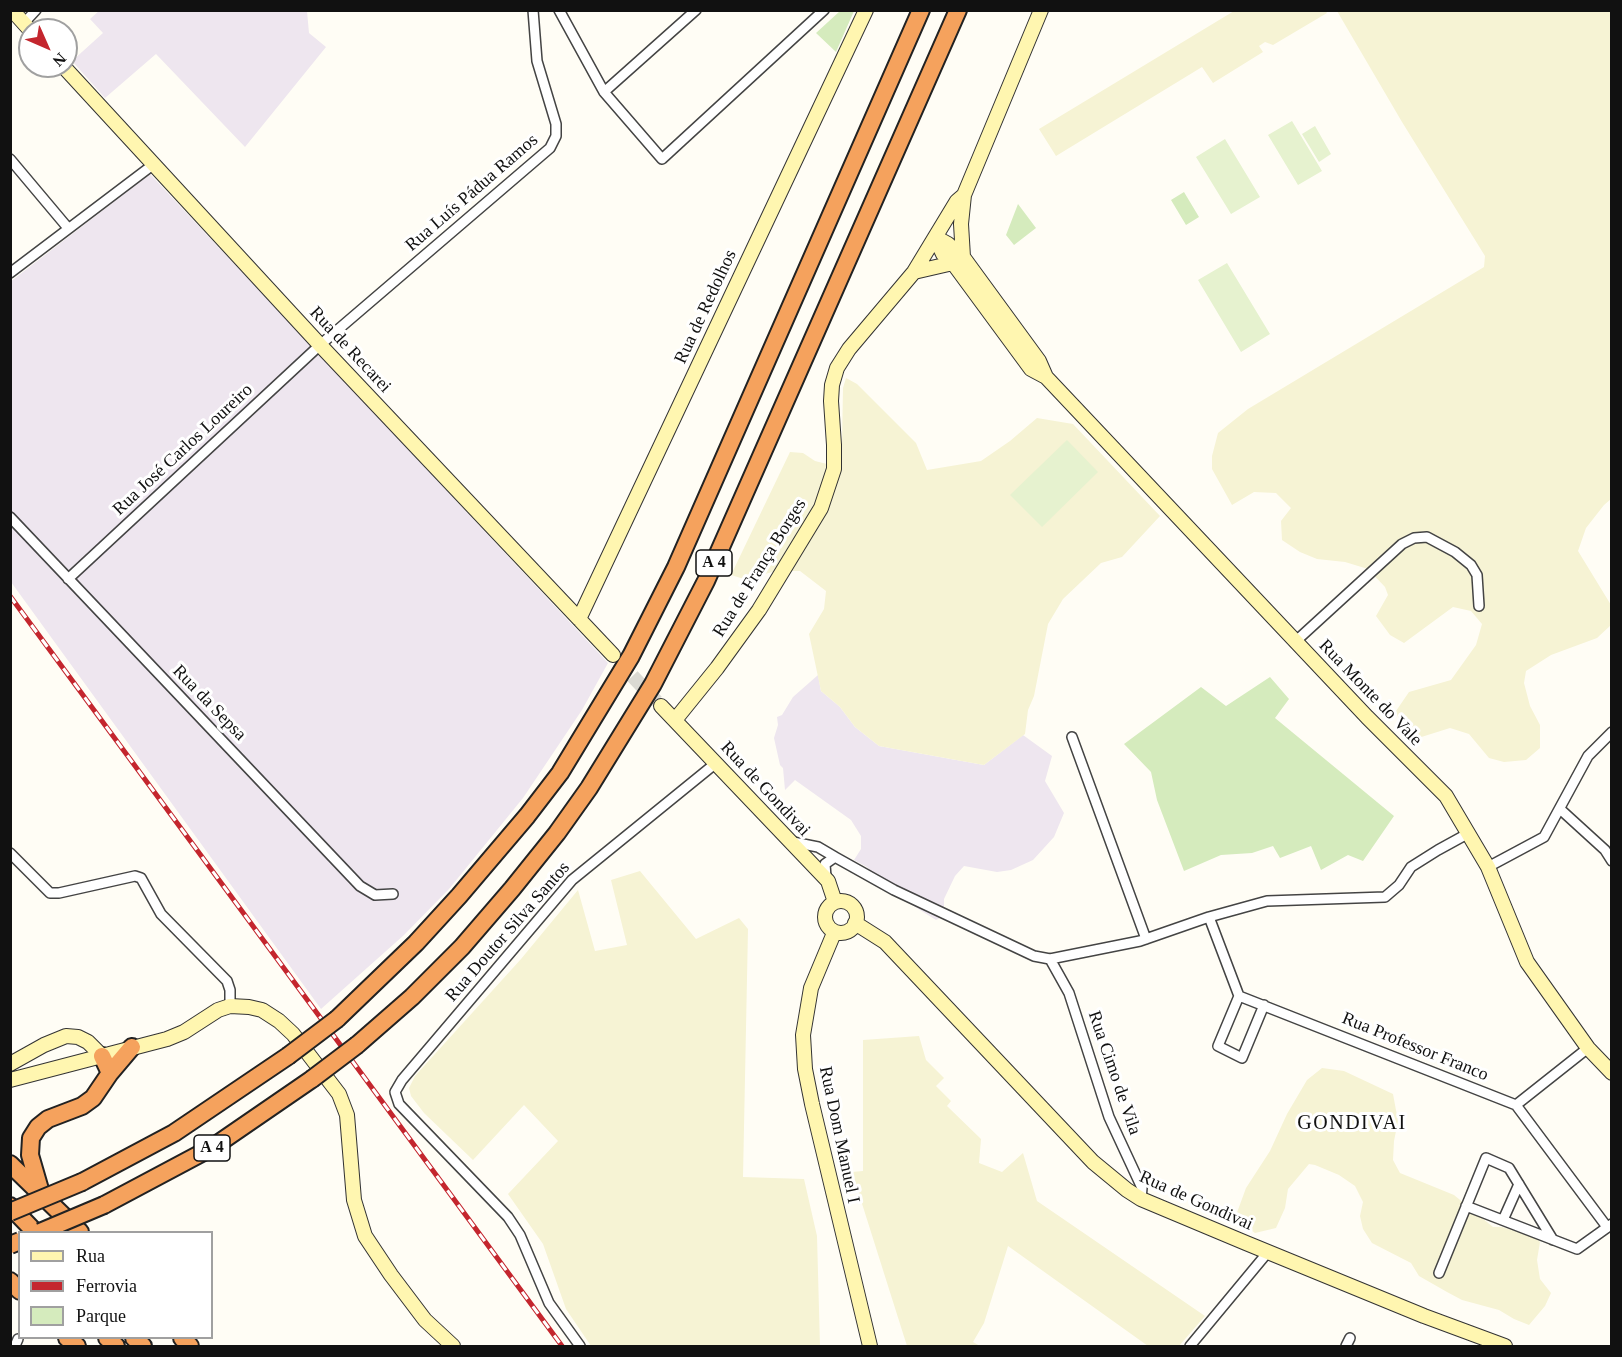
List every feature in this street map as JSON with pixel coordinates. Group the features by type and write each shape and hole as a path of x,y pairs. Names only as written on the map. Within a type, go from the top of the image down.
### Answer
{"highway":[{"name":"A 4","path":"45,1231 104,1205 213,1147 357,1045 412,997 462,947 557,833 589,788 653,684 706,581 958,10"},
{"path":"948,32 966,10"},
{"name":"A 4","path":"10,1212 82,1182 174,1132 288,1056 337,1019 416,943 459,896 560,773 631,656 676,567 919,13"},
{"path":"41,1193 30,1155 32,1138 38,1127 48,1119 82,1106 93,1098 132,1047"},
{"path":"102,1056 110,1073"},
{"path":"10,1164 78,1231"},
{"path":"10,1206 33,1231"}],"street":[{"name":"Rua Luís Pádua Ramos","path":"320,345 550,148 556,136 556,124 537,61 533,10"},
{"path":"559,10 604,92 662,159 824,10"},
{"path":"604,92 696,10"},
{"name":"Rua de Redolhos","path":"579,619 866,10"},
{"name":"Rua de França Borges","path":"675,720 717,668 759,610 821,508 834,469 831,401 832,385 837,368 849,349 914,272 957,201 964,195 1041,10"},
{"name":"Rua de Recarei","path":"74,78 320,345 613,655"},
{"path":"10,159 68,228"},
{"path":"10,273 154,165"},
{"path":"914,272 958,260 964,195"},
{"name":"Rua Monte do Vale","path":"935,237 948,244 1007,328 1030,369 1046,377 1367,717 1446,796 1488,867 1527,962 1588,1048 1611,1073"},
{"name":"Rua José Carlos Loureiro","path":"68,579 320,345"},
{"name":"Rua da Sepsa","path":"10,517 360,886 375,895 393,894"},
{"path":"1296,641 1402,544 1414,538 1427,537 1455,552 1471,565 1477,575 1479,606"},
{"name":"Rua de Gondivai","path":"661,706 828,881 835,902 842,901 852,905 857,916 855,923 885,942 1093,1162 1116,1182 1141,1199 1505,1347"},
{"path":"1488,867 1544,837 1588,756 1611,732"},
{"path":"1072,737 1146,939"},
{"name":"Rua Doutor Silva Santos","path":"580,1347 549,1303 520,1235 508,1217 399,1104 395,1092 402,1080 572,880 716,763"},
{"path":"1560,809 1605,850 1611,861"},
{"path":"790,841 818,847 894,891 1034,956 1050,959 1146,939 1209,917 1267,901 1385,897 1399,885 1411,867 1469,833"},
{"path":"10,853 50,893 135,876 141,878 161,914 227,981 230,990 230,1006"},
{"path":"828,881 824,867 835,857"},
{"path":"835,902 826,910 825,916 826,922 834,933 846,932 855,923"},
{"path":"1209,917 1239,996 1218,1046 1242,1058 1263,1005"},
{"name":"Rua Dom Manuel I","path":"834,933 811,988 802,1035 812,1104 870,1347"},
{"name":"Rua Cimo de Vila","path":"1050,959 1069,993 1109,1117 1142,1188 1141,1199"},
{"name":"Rua Professor Franco","path":"1239,996 1516,1105"},
{"path":"10,1080 92,1060 132,1047 167,1040 218,1010 230,1006 249,1006 262,1010 293,1034 339,1094 347,1115 351,1137 354,1200 366,1236 391,1275 425,1320 453,1347"},
{"path":"10,1064 66,1036 78,1037 109,1048 132,1047"},
{"path":"88,1042 102,1056"},
{"path":"1466,1206 1577,1249 1609,1225 1516,1105 1588,1048"},
{"path":"1439,1274 1486,1158 1509,1168 1553,1240"},
{"path":"1503,1220 1519,1184"},
{"path":"1190,1347 1268,1252"}],"shaded area":[{"path":"100,10 307,11 309,33 326,47 245,147 156,54 105,98 78,68 78,56 103,33 90,19"},
{"path":"1325,10 1327,13 1273,45 1265,42 1259,46 1263,52 1213,83 1202,67 1056,156 1039,129 1234,11"},
{"path":"1337,11 1611,11 1611,499 1586,528 1578,551 1611,605 1611,625 1597,638 1551,655 1526,671 1524,683 1530,706 1540,725 1540,748 1526,760 1504,762 1489,758 1469,734 1450,728 1415,739 1402,729 1396,711 1409,692 1451,680 1476,645 1482,624 1471,611 1453,607 1404,643 1390,635 1376,616 1388,595 1385,587 1368,569 1345,562 1317,559 1300,552 1282,540 1281,521 1291,508 1276,493 1254,492 1232,505 1212,469 1212,456 1218,433 1248,409 1484,267 1485,256"},
{"path":"150,174 608,663 582,710 523,798 449,889 404,935 321,1009 11,582 10,282"},
{"path":"846,378 857,384 916,443 927,470 981,461 1037,418 1073,424 1160,516 1122,557 1101,563 1063,599 1048,624 1034,696 1028,710 1025,734 984,765 879,746 855,727 840,707 821,691 809,634 824,609 826,591 800,571 777,571 744,579 731,575 790,452 803,453 815,461 827,464 842,443 843,388"},
{"path":"818,675 821,691 840,707 855,727 879,746 984,765 1023,735 1052,756 1045,781 1064,813 1054,837 1033,860 1011,870 997,872 964,866 955,876 944,899 944,916 936,920 883,887 867,867 854,860 861,849 861,836 851,820 795,780 785,790 783,768 780,765 774,738 778,725 777,717 782,715 793,697"},
{"path":"640,871 696,939 739,918 748,929 743,1177 804,1179 817,1236 820,1346 591,1346 566,1309 543,1244 508,1194 558,1141 524,1105 473,1160 424,1113 411,1096 409,1088 415,1076 521,959 578,890 595,951 627,945 611,880"},
{"path":"919,1036 926,1060 944,1078 936,1086 951,1101 947,1106 981,1139 979,1163 1002,1172 1023,1153 1037,1201 1205,1316 1179,1346 1148,1346 1008,1246 984,1323 973,1342 980,1346 907,1346 852,1172 863,1171 863,1040"},
{"path":"1322,1068 1344,1071 1393,1094 1398,1121 1393,1160 1400,1173 1454,1195 1493,1227 1502,1227 1535,1237 1540,1242 1537,1260 1540,1279 1551,1293 1545,1306 1529,1325 1499,1310 1462,1300 1419,1276 1411,1263 1372,1243 1363,1229 1360,1216 1363,1202 1355,1186 1339,1175 1315,1165 1309,1164 1288,1189 1285,1208 1276,1228 1255,1233 1235,1218 1246,1188 1270,1151 1287,1114 1307,1080"}],"green space":[{"path":"840,11 854,11 836,52 816,33"},
{"path":"1292,121 1322,171 1298,185 1268,135"},
{"path":"1315,126 1331,154 1319,162 1302,134"},
{"path":"1225,139 1260,197 1231,214 1196,157"},
{"path":"1184,192 1199,217 1186,225 1171,200"},
{"path":"1018,204 1036,228 1014,245 1006,235"},
{"path":"1227,263 1270,334 1241,352 1198,280"},
{"path":"1067,440 1098,472 1042,527 1010,495"},
{"path":"1270,677 1289,699 1275,718 1394,816 1363,861 1348,855 1321,870 1311,846 1280,858 1273,846 1252,853 1221,855 1184,871 1157,800 1151,772 1124,744 1201,687 1226,706"}],"tunnel":[{"path":"618,661 661,706"}],"railway":[{"path":"10,596 562,1346"}],"district":[{"name":"GONDIVAI","path":"1352,1124"}]}
